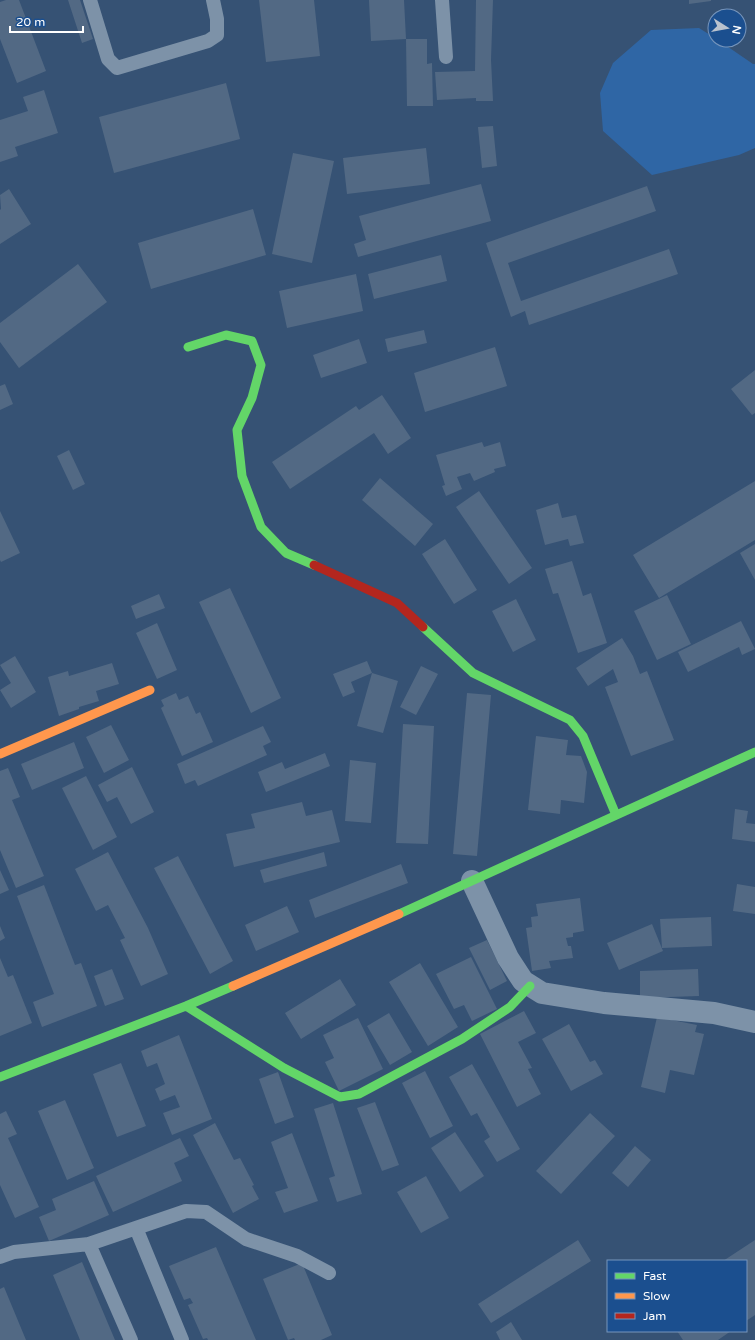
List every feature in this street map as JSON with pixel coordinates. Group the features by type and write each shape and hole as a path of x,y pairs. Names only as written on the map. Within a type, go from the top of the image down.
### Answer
{"street":[{"path":"188,347 226,335 252,341 261,365 252,398 237,430 242,476 261,527 286,553 397,603 473,673 570,720 583,736 616,815"},
{"path":"0,754 150,690"},
{"path":"0,1077 186,1006 416,907 755,752"},
{"path":"472,881 508,958 523,982 542,993 604,1003 714,1013 755,1022"},
{"path":"186,1006 284,1068 340,1097 359,1094 462,1039 510,1007 530,986"}],"lane":[{"path":"90,0 108,59 117,68 208,41 217,35 217,19 213,0"},
{"path":"442,0 446,57"},
{"path":"0,1257 14,1252 89,1244 186,1211 206,1212 246,1239 297,1256 330,1273"},
{"path":"136,1228 182,1340"},
{"path":"89,1244 131,1340"}],"shaded area":[{"path":"699,28 707,33 707,48 730,48 755,64 755,148 739,155 652,175 603,131 600,93 613,63 651,30"}],"building":[{"path":"6,0 19,0 46,71 17,83 0,39 0,2"},
{"path":"68,0 80,0 93,39 82,43"},
{"path":"259,0 314,0 320,56 266,62"},
{"path":"369,0 404,0 406,39 371,41"},
{"path":"476,0 493,0 491,60 493,101 476,101 476,98 437,100 435,72 475,71"},
{"path":"689,0 711,0 711,1 689,4"},
{"path":"406,39 427,39 427,64 432,63 433,106 407,106"},
{"path":"226,83 240,139 114,173 99,117"},
{"path":"44,90 58,133 15,147 18,156 0,162 0,120 28,111 23,97"},
{"path":"493,126 497,166 482,168 478,127"},
{"path":"426,148 430,184 347,194 343,158"},
{"path":"293,153 334,161 312,263 272,254"},
{"path":"481,184 491,221 358,257 354,244 366,240 359,216"},
{"path":"647,186 656,211 508,263 521,301 669,249 678,274 529,325 525,311 511,317 486,243"},
{"path":"9,189 31,224 0,244 0,195"},
{"path":"253,209 266,255 151,289 138,243"},
{"path":"441,255 447,281 374,299 368,274"},
{"path":"78,264 107,302 19,368 0,342 0,323"},
{"path":"356,274 363,311 287,328 279,291"},
{"path":"424,330 427,343 388,352 385,339"},
{"path":"359,339 367,363 321,378 313,355"},
{"path":"495,347 507,386 425,412 414,373"},
{"path":"755,370 755,413 752,415 731,389"},
{"path":"5,384 13,404 0,410 0,386"},
{"path":"382,395 411,438 388,454 374,433 290,489 272,462 356,406 359,410"},
{"path":"482,442 484,447 500,442 506,466 494,469 495,472 474,481 470,473 457,477 462,489 446,496 442,486 445,485 436,455"},
{"path":"69,450 85,484 73,490 57,456"},
{"path":"380,478 433,524 415,546 362,500"},
{"path":"755,481 755,540 659,598 633,555"},
{"path":"479,491 532,568 509,584 456,507"},
{"path":"558,503 562,518 576,515 584,543 570,546 568,539 545,545 536,510"},
{"path":"0,511 20,553 1,562 0,560"},
{"path":"445,539 477,590 454,604 422,554"},
{"path":"755,544 755,580 740,553"},
{"path":"572,561 583,596 591,593 607,643 578,653 558,593 553,594 545,569"},
{"path":"230,588 281,698 251,713 199,602"},
{"path":"159,594 165,608 136,619 131,606"},
{"path":"667,595 691,644 657,660 634,611"},
{"path":"516,599 536,640 513,652 492,611"},
{"path":"741,621 755,649 742,655 739,647 688,672 678,652"},
{"path":"157,623 177,670 157,679 136,633"},
{"path":"622,638 633,656 640,674 647,671 674,740 631,756 605,687 618,682 613,669 588,686 576,668"},
{"path":"15,656 36,692 11,708 0,690 11,683 0,665"},
{"path":"367,661 372,673 351,682 355,692 343,697 333,674"},
{"path":"112,663 119,684 96,691 99,701 79,707 79,709 59,716 48,677 68,671 69,676"},
{"path":"421,666 438,674 416,715 400,707"},
{"path":"372,673 398,681 383,733 357,726"},
{"path":"176,693 179,700 188,696 196,714 200,712 213,742 182,756 161,708 164,706 161,700"},
{"path":"467,693 491,695 477,856 453,854"},
{"path":"403,724 434,726 428,844 396,843"},
{"path":"111,725 129,760 104,773 86,737"},
{"path":"263,726 271,742 263,746 267,755 198,786 195,780 185,784 177,764"},
{"path":"536,736 568,740 566,755 581,756 587,772 584,803 561,800 560,814 528,810"},
{"path":"74,742 84,768 32,790 21,764"},
{"path":"325,753 330,766 266,792 258,772 282,762 285,769"},
{"path":"350,760 376,763 371,823 345,821"},
{"path":"132,767 154,812 131,824 117,797 107,802 98,785"},
{"path":"8,768 20,797 12,800 44,876 16,888 0,850 0,771"},
{"path":"86,776 117,837 93,850 62,788"},
{"path":"302,802 306,816 332,810 340,842 234,867 226,834 255,828 251,814"},
{"path":"735,809 748,811 746,823 755,824 755,842 732,839"},
{"path":"108,852 148,928 168,974 141,986 120,940 125,938 108,905 96,911 75,869"},
{"path":"324,852 327,866 264,883 260,870"},
{"path":"178,856 233,961 210,974 154,868"},
{"path":"401,864 408,883 315,918 309,900"},
{"path":"0,870 9,890 0,894"},
{"path":"737,884 755,887 755,914 733,911"},
{"path":"44,885 75,965 81,963 97,1006 42,1027 33,1002 54,994 17,896"},
{"path":"580,898 584,931 573,933 573,937 566,938 568,946 571,946 573,958 549,961 551,968 532,971 526,928 532,927 531,917 538,916 536,904"},
{"path":"287,906 299,932 256,951 245,925"},
{"path":"711,917 712,946 662,948 660,919"},
{"path":"652,924 663,951 619,970 607,943"},
{"path":"0,926 5,938 0,941"},
{"path":"487,940 507,981 490,990 469,948"},
{"path":"471,957 497,1009 472,1021 464,1005 454,1009 436,974"},
{"path":"0,958 8,977 13,975 32,1023 0,1036"},
{"path":"420,963 458,1027 428,1046 389,982"},
{"path":"112,969 124,999 105,1006 94,976"},
{"path":"698,969 699,996 640,998 640,971"},
{"path":"340,979 356,1005 301,1039 285,1013"},
{"path":"524,1011 536,1033 518,1042 532,1068 528,1069 541,1094 517,1107 480,1034"},
{"path":"389,1013 412,1052 390,1065 367,1026"},
{"path":"657,1017 697,1025 695,1032 704,1034 694,1075 670,1070 665,1093 641,1087"},
{"path":"358,1018 383,1069 339,1091 325,1062 334,1058 323,1035"},
{"path":"569,1024 590,1062 595,1060 603,1074 571,1091 542,1039"},
{"path":"179,1035 212,1119 172,1135 163,1113 180,1107 175,1095 160,1101 155,1089 165,1084 157,1063 147,1067 141,1051"},
{"path":"121,1063 146,1126 117,1137 93,1074"},
{"path":"472,1064 520,1149 497,1162 484,1141 490,1137 477,1113 471,1116 449,1077"},
{"path":"425,1071 453,1126 430,1138 402,1083"},
{"path":"278,1072 294,1117 275,1124 259,1079"},
{"path":"65,1100 94,1168 67,1180 38,1111"},
{"path":"375,1102 399,1165 382,1171 357,1108"},
{"path":"333,1103 362,1194 337,1202 329,1178 335,1176 314,1109"},
{"path":"6,1111 17,1134 8,1138 39,1207 15,1218 0,1185 0,1114"},
{"path":"590,1113 615,1136 561,1194 536,1171"},
{"path":"215,1123 234,1160 240,1158 254,1185 252,1186 259,1199 233,1213 193,1135"},
{"path":"455,1132 484,1176 460,1192 431,1148"},
{"path":"292,1133 318,1201 284,1213 275,1192 288,1188 271,1142"},
{"path":"180,1138 189,1156 174,1163 182,1181 113,1212 96,1176"},
{"path":"635,1146 651,1160 628,1187 612,1173"},
{"path":"426,1176 449,1218 421,1233 397,1192"},
{"path":"94,1181 109,1215 49,1241 39,1217 56,1210 52,1199"},
{"path":"578,1240 591,1261 491,1323 478,1304"},
{"path":"755,1240 755,1315 747,1320 747,1260 725,1260"},
{"path":"216,1247 256,1340 203,1339 188,1305 193,1303 190,1298 184,1300 169,1266"},
{"path":"82,1262 115,1340 80,1340 53,1275"},
{"path":"302,1263 332,1335 321,1340 295,1340 294,1338 288,1340 263,1279"},
{"path":"4,1287 26,1340 0,1340 0,1289"},
{"path":"511,1322 522,1340 500,1340 496,1332"},
{"path":"678,1332 730,1332 718,1340 683,1340"}],"traffic: fast":[{"path":"188,347 226,335 252,341 261,365 252,398 237,430 242,476 261,527 286,553 314,565"},
{"path":"423,627 473,673 570,720 583,736 616,815"},
{"path":"399,914 755,752"},
{"path":"0,1077 186,1006 233,986"},
{"path":"186,1006 284,1068 340,1097 359,1094 462,1039 510,1007 530,986"}],"traffic: slow":[{"path":"0,754 150,690"},
{"path":"233,986 399,914"}],"traffic: jam":[{"path":"314,565 397,603 423,627"}]}
